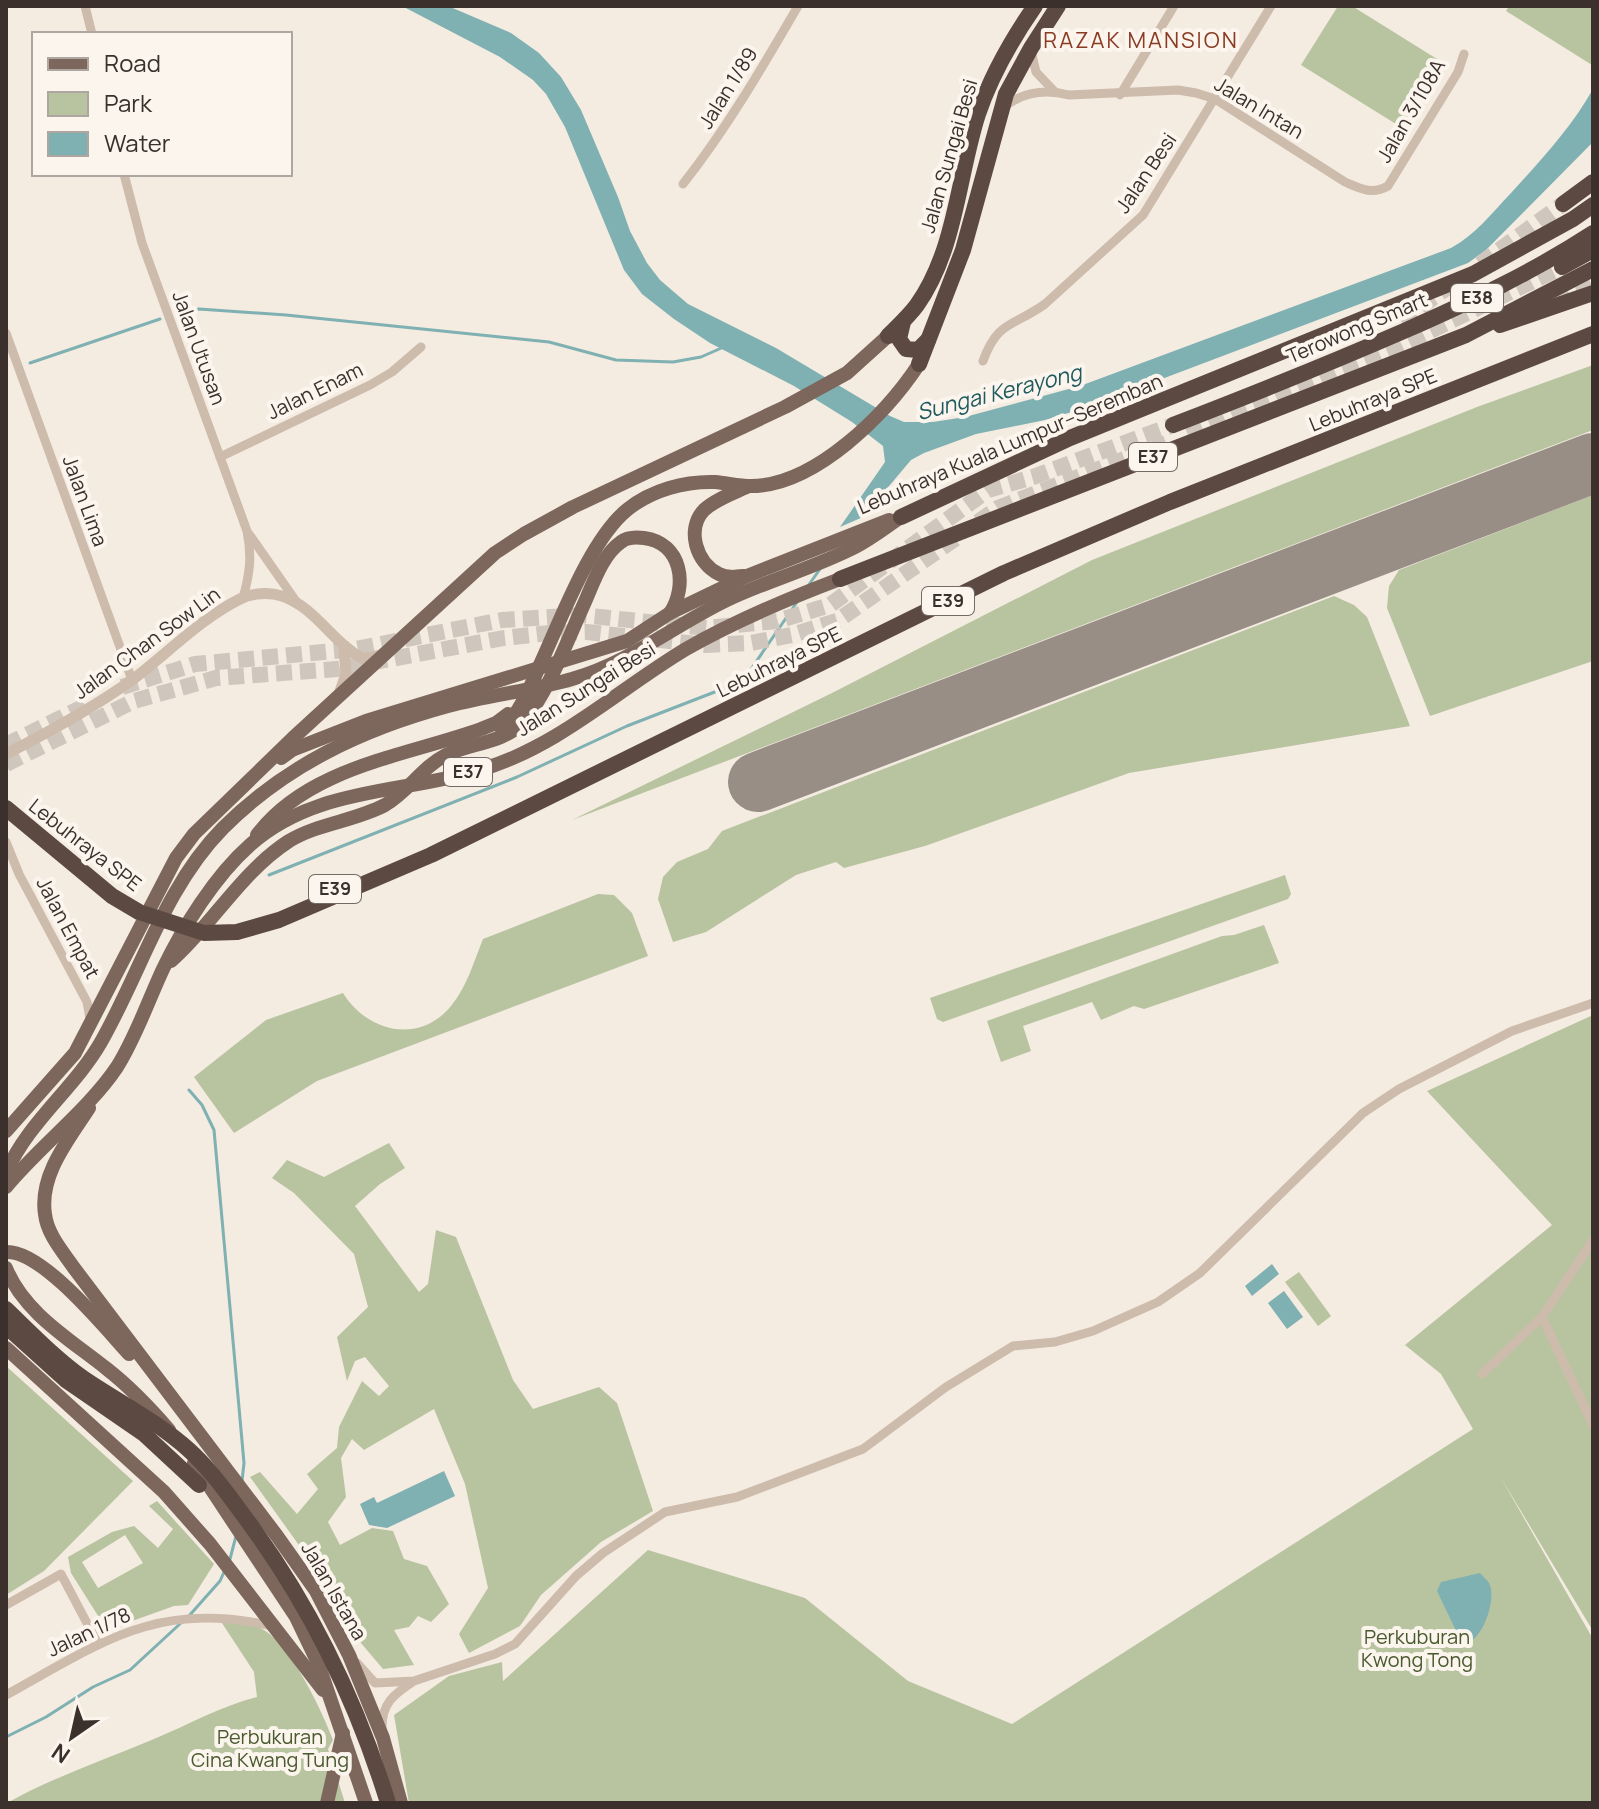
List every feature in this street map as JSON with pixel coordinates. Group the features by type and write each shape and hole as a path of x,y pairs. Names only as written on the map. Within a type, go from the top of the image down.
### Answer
{"highway":[{"name":"Jalan Sungai Besi","path":"888,336 917,305 937,268 988,88 1035,6"},
{"name":"Jalan Sungai Besi","path":"919,364 963,250 1000,110 1013,79 1058,6"},
{"path":"1563,204 1593,182"},
{"name":"Lebuhraya Kuala Lumpur–Seremban","path":"901,517 1070,438 1473,274 1593,205"},
{"name":"Terowong Smart","path":"1173,425 1355,352 1479,297 1551,261 1593,233"},
{"path":"1562,267 1593,250"},
{"name":"E37","path":"840,579 1466,335 1593,269"},
{"path":"1466,335 1516,321 1593,293"},
{"path":"903,320 899,339 900,345 906,349 918,350 931,337"},
{"path":"1355,352 1401,321"},
{"name":"Lebuhraya SPE","path":"6,801 116,893 143,906 205,926 276,914 427,850 1001,567 1167,496 1593,328"},
{"name":"Lebuhraya SPE","path":"6,808 112,896 139,912 204,933 237,932 279,920 431,855 1004,573 1170,502 1593,334"},
{"path":"6,1309 81,1377 160,1426 191,1452 264,1543 324,1642 369,1744 388,1803"},
{"path":"6,1326 67,1381 144,1434 199,1485"}],"main road":[{"name":"Jalan Sungai Besi","path":"244,784 480,565 524,534 573,507 785,407 847,373 888,336"},
{"name":"Jalan Sungai Besi","path":"749,486 786,479 843,446 893,399 919,364"},
{"path":"485,741 509,724 531,689 595,550 615,521 629,508 650,496 684,485 714,482 749,486"},
{"path":"747,576 729,577 707,566 698,552 695,529 703,511 713,503 749,486"},
{"name":"Lebuhraya Kuala Lumpur–Seremban","path":"244,784 292,750 435,698 627,641 670,613 747,576 876,524 901,517"},
{"path":"6,1173 31,1131 89,1064 116,1015 157,924 187,871 222,829 291,771 317,755 372,730 449,705 571,679 622,661 697,615 858,546 901,517"},
{"path":"164,967 196,939 268,857 303,834 389,803 442,757 510,733 522,722 536,704 603,563 621,541 629,538 651,539 668,548 673,555 681,585 677,603 670,613"},
{"name":"Jalan Sungai Besi","path":"6,1187 30,1158 109,1078 135,1032 185,928 250,845 308,809 348,796 483,769 522,753 571,726 686,649 772,605 840,579"},
{"path":"250,845 267,821 318,787 370,763 455,739 496,723 512,709 538,671"},
{"name":"E37","path":"9,1128 59,1073 88,1032 176,858 194,834 244,784"},
{"path":"109,1078 51,1171 44,1194 45,1216 54,1238 74,1268 190,1422"},
{"path":"6,1252 16,1251 27,1256 69,1291 190,1422"},
{"path":"6,1268 22,1295 57,1330 150,1407 198,1467 296,1617 318,1663 366,1803"},
{"path":"6,1348 164,1492 210,1544 330,1699"},
{"name":"Jalan Istana","path":"190,1422 316,1591 349,1655 383,1738 401,1803"},
{"path":"199,1485 231,1518"},
{"path":"327,1803 343,1733"}],"street":[{"path":"85,6 92,32"},
{"name":"Jalan 1/89","path":"683,184 731,120 798,6"},
{"path":"1120,95 1174,6"},
{"name":"Jalan Besi","path":"983,361 990,340 1000,329 1028,317 1045,304 1135,224 1169,176 1266,8"},
{"path":"1031,48 1036,72 1054,91"},
{"name":"Jalan 3/108A","path":"1388,186 1458,72 1464,54"},
{"name":"Jalan Intan","path":"1000,110 1027,94 1054,91 1069,95 1178,90 1196,93 1215,99 1345,182 1366,191 1379,191 1388,186"},
{"name":"Jalan Utusan","path":"125,176 142,243 247,531 252,555 243,598"},
{"name":"Jalan Lima","path":"6,333 132,680"},
{"name":"Jalan Enam","path":"220,457 370,385 392,372 421,347"},
{"name":"Jalan Utusan","path":"247,531 299,605"},
{"name":"Jalan Chan Sow Lin","path":"6,754 132,680 214,615 243,598 272,594 299,605 321,622 344,649"},
{"path":"344,649 363,659 386,653"},
{"path":"337,699 346,674 344,649"},
{"name":"Jalan Empat","path":"6,842 19,874 87,1002 91,1013 88,1032"},
{"path":"383,1738 384,1707 397,1692 414,1681 495,1654 515,1644 585,1568 665,1512 737,1497 863,1449 946,1387 1013,1346 1055,1342 1093,1331 1158,1302 1200,1273 1363,1113 1399,1089 1512,1031 1593,1003"},
{"path":"1482,1374 1542,1317 1593,1240"},
{"path":"1542,1317 1593,1425"},
{"path":"6,1605 61,1574 98,1644"},
{"path":"241,1619 255,1602"},
{"name":"Jalan 1/78","path":"6,1695 98,1644 152,1623 204,1618 241,1619 275,1627"},
{"path":"349,1655 375,1683 414,1681"}],"green space":[{"path":"1338,6 1352,6 1445,64 1404,129 1301,65"},
{"path":"1509,6 1593,6 1592,65 1506,11"},
{"path":"1593,365 1593,430 572,820 832,693 1092,560 1477,407"},
{"path":"1593,495 1593,661 1430,716 1387,608 1389,586 1399,570"},
{"path":"1334,596 1354,605 1367,617 1410,726 1129,773 925,846 844,868 836,862 796,875 706,932 673,942 658,899 663,877 677,862 708,849 722,831"},
{"path":"1285,875 1291,894 1288,899 943,1022 937,1019 930,998"},
{"path":"598,894 614,895 632,913 648,956 317,1081 234,1133 194,1077 266,1020 343,993 353,1006 379,1025 394,1029 424,1026 438,1018 457,999 483,939"},
{"path":"1264,925 1279,963 1144,1009 1134,1006 1101,1020 1092,1002 1023,1026 1031,1051 1001,1062 987,1021 1222,936"},
{"name":"Perkuburan Kwong Tong","path":"1593,1015 1593,1631 1501,1478 1593,1639 1593,1803 409,1803 394,1715 449,1676 502,1662 503,1681 648,1550 805,1598 908,1681 1012,1724 1473,1429 1441,1374 1405,1345 1552,1225 1427,1091"},
{"path":"389,1143 405,1168 355,1206 419,1292 428,1284 436,1230 456,1237 513,1380 533,1409 599,1387 617,1403 653,1511 601,1542 541,1595 520,1626 469,1653 459,1634 488,1588 465,1484 434,1409 364,1450 352,1439 341,1458 346,1497 328,1522 340,1545 372,1528 393,1531 404,1559 427,1566 449,1604 431,1622 418,1616 409,1627 394,1630 414,1665 383,1669 361,1643 314,1566 250,1477 260,1472 297,1514 318,1489 307,1474 337,1448 339,1427 362,1381 379,1396 389,1386 365,1357 355,1361 347,1381 337,1337 368,1307 354,1254 294,1193 272,1178 287,1160 324,1177"},
{"path":"1299,1272 1331,1316 1318,1326 1285,1282"},
{"path":"6,1366 133,1481 44,1571 6,1595"},
{"path":"157,1501 214,1564 188,1605 174,1606 107,1630 71,1573 68,1557 112,1532 134,1526 158,1548 173,1529 149,1506","holes":["125,1535 143,1563 98,1588 82,1562"]},
{"name":"Perbukuran Cina Kwang Tung","path":"222,1623 259,1627 285,1650 314,1697 333,1740 328,1749 345,1803 7,1803 61,1777 257,1697 254,1672"}],"water":[{"path":"402,6 448,6 511,33 539,53 561,77 581,110 630,231 660,280 688,304 776,348 904,422 965,417 1080,386 1451,248 1483,223 1533,168 1565,130 1593,89 1593,142 1486,250 1468,263 1088,407 1045,420 976,434 924,453 911,460 863,517 840,527 885,462 883,446 852,422 794,386 710,343 642,294 624,270 565,127 546,94 533,80 500,57"},
{"path":"1272,1264 1279,1274 1252,1296 1245,1286"},
{"path":"1284,1291 1303,1317 1287,1329 1268,1303"},
{"path":"444,1471 455,1496 387,1528 369,1525 360,1504 374,1497 377,1503"},
{"path":"1480,1573 1491,1590 1490,1607 1484,1625 1468,1643 1458,1635 1437,1591 1441,1582"}],"waterway":[{"path":"178,313 199,309 286,315 549,342 616,360 673,362 701,357 726,346"},
{"path":"30,363 160,319"},
{"path":"808,586 820,569"},
{"path":"269,875 517,777 627,726 743,681 797,602"},
{"path":"189,1090 202,1105 214,1130 244,1463 242,1481"},
{"path":"230,1559 236,1536"},
{"path":"188,1617 220,1581 225,1570"},
{"path":"6,1737 46,1717 93,1687 130,1670 182,1622"}],"runway":[{"path":"758,782 1593,463"}],"tunnel":[{"path":"1480,264 1563,204"},
{"path":"1188,435 1395,348 1562,267"},
{"path":"1554,299 1593,283"},
{"path":"1401,321 1448,287"},
{"path":"122,687 195,664 356,649 502,620 581,615 707,628 777,621 830,605 988,490 1033,477 1173,425"},
{"path":"978,522 998,508 1166,443"},
{"path":"6,764 134,701 216,678 337,669 504,638 549,633 587,632 706,645 751,643 792,635 837,621 959,536"},
{"path":"6,745 87,705"}],"district":[{"name":"RAZAK MANSION","path":"1141,40"}],"water label":[{"name":"Sungai Kerayong","path":"999,392"}]}
